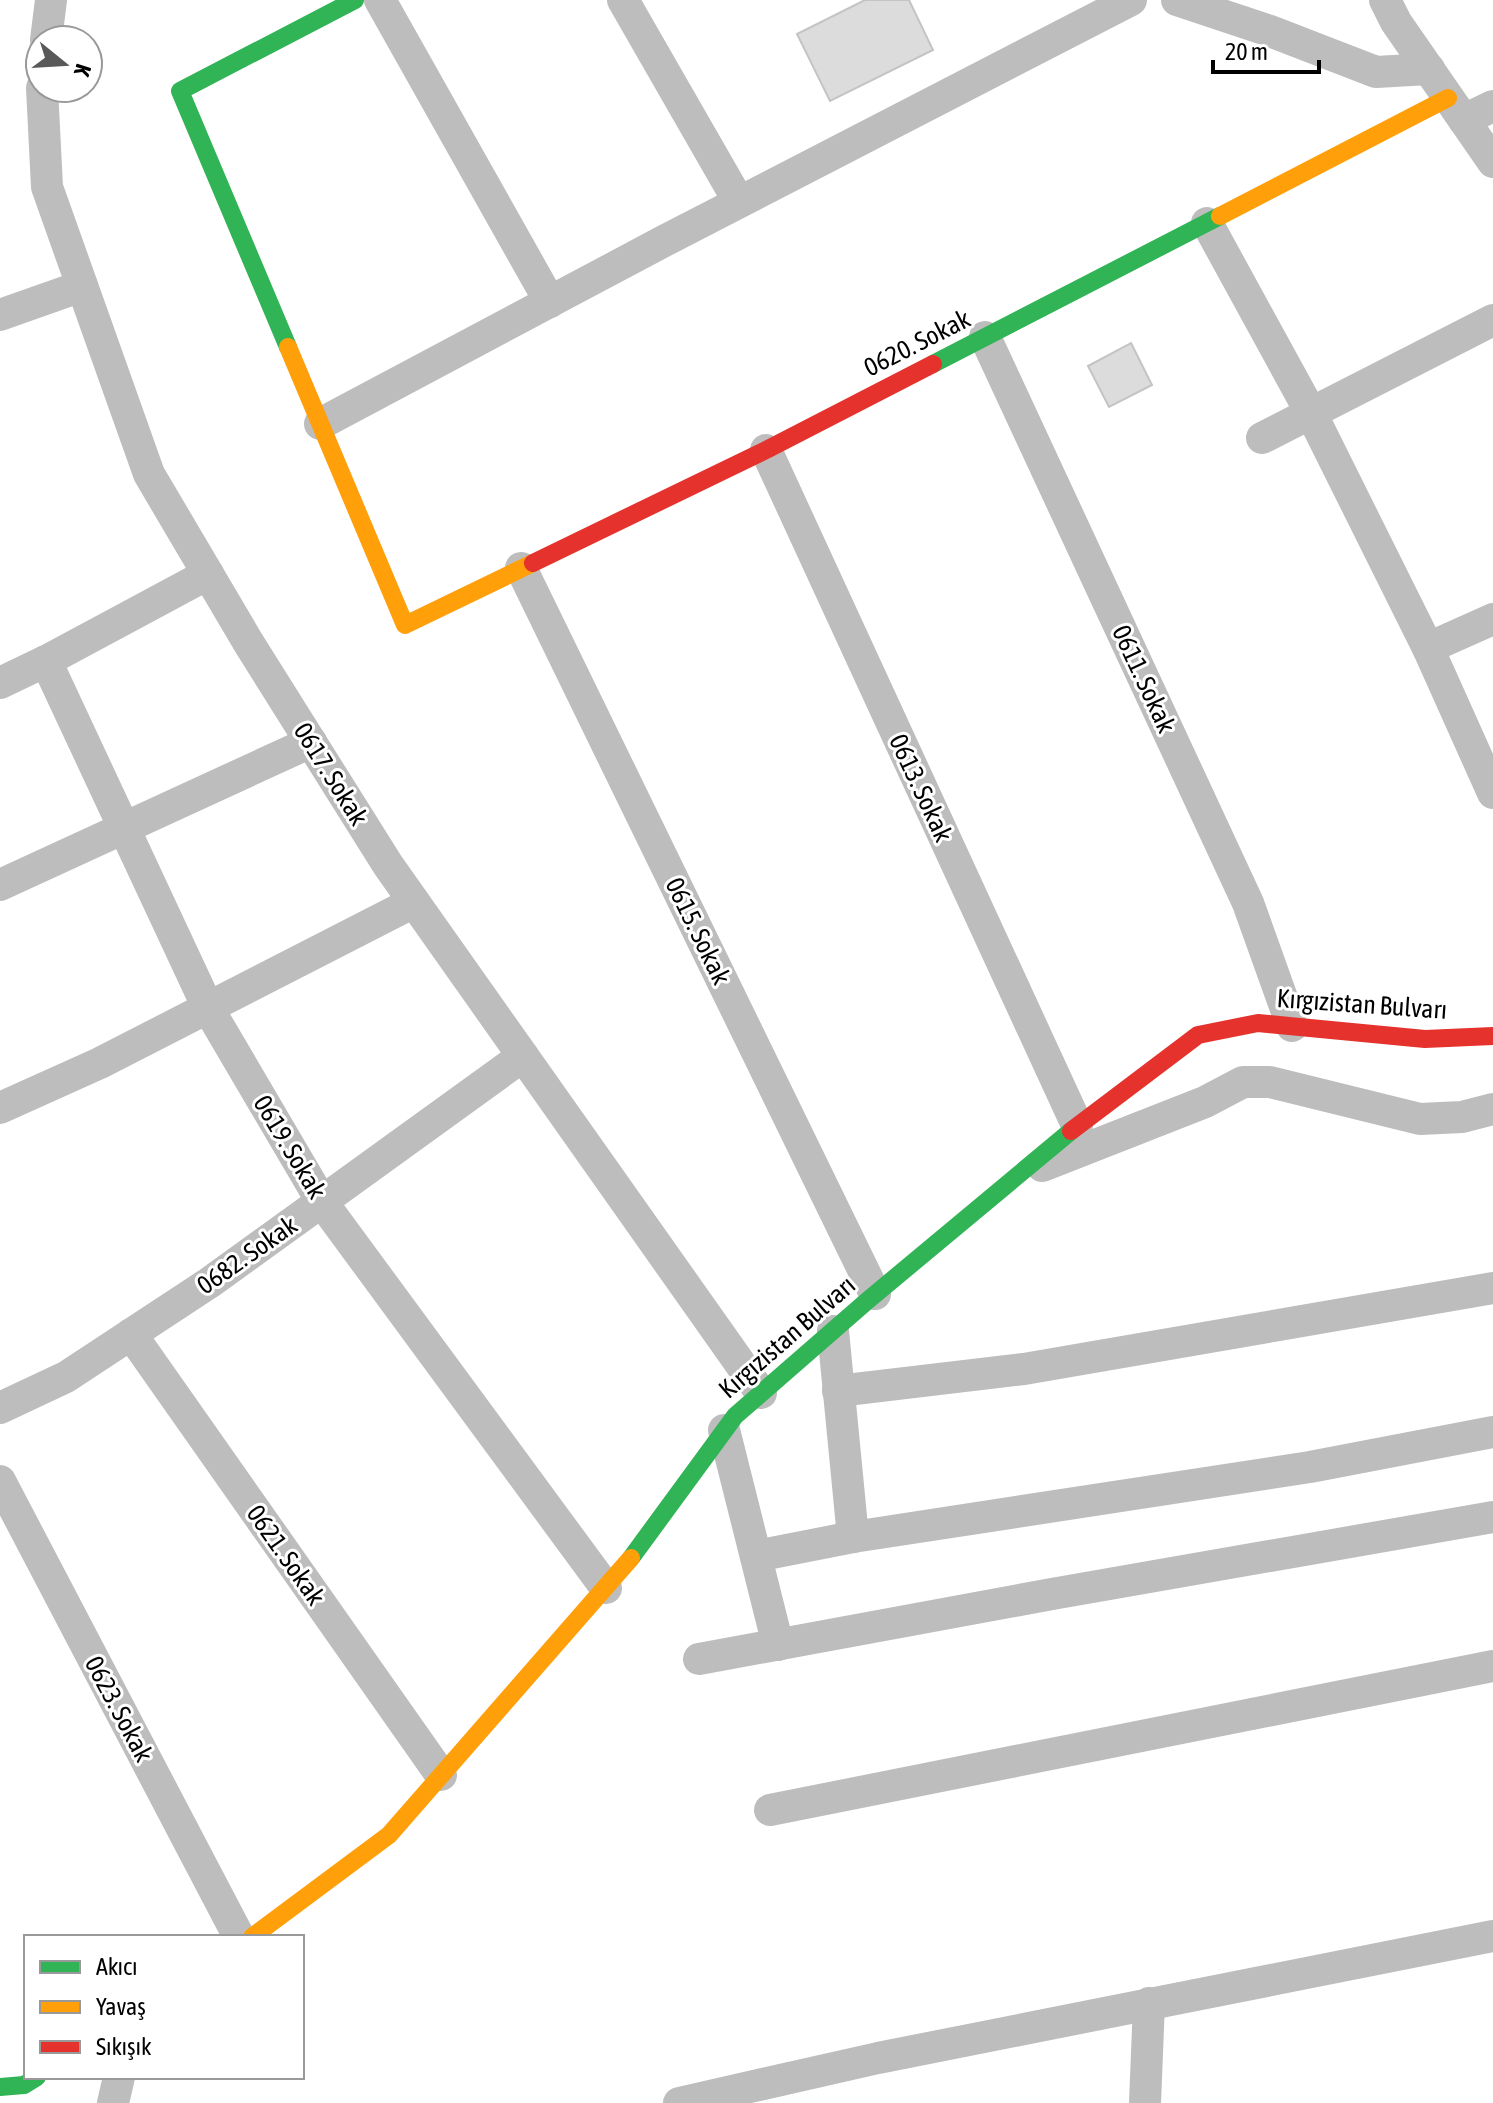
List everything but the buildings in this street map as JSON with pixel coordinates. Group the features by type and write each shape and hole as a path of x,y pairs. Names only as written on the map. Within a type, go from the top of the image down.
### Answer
{"street":[{"path":"48,24 51,0"},
{"path":"355,0 180,91 320,424 739,202 1131,0"},
{"path":"380,0 550,302"},
{"path":"623,0 739,202"},
{"path":"1177,0 1270,31 1376,72 1429,69"},
{"path":"1385,0 1396,22 1493,162"},
{"name":"0617. Sokak","path":"43,104 47,187 149,474 311,742 414,902 761,1393"},
{"path":"1456,109 1493,106"},
{"name":"0620. Sokak","path":"320,424 405,625 766,450 1207,223 1456,109"},
{"path":"1207,223 1311,413 1428,648 1493,793"},
{"path":"0,315 82,286"},
{"path":"1262,438 1493,320"},
{"name":"0611. Sokak","path":"985,337 1248,903 1292,1026"},
{"name":"0613. Sokak","path":"766,450 1077,1125"},
{"name":"0615. Sokak","path":"521,568 875,1294"},
{"path":"0,683 208,574"},
{"path":"1428,648 1493,619"},
{"name":"0619. Sokak","path":"46,661 208,1008 322,1202 606,1588"},
{"path":"0,885 311,742"},
{"path":"0,1108 100,1063 414,902"},
{"name":"Kırgızistan Bulvarı","path":"255,1935 389,1835 606,1588 735,1416 1077,1125 1198,1035 1258,1023 1425,1039 1493,1036"},
{"name":"0682. Sokak","path":"0,1408 66,1377 209,1283 523,1056"},
{"path":"1016,1176 1205,1102 1243,1082 1270,1082 1420,1119 1462,1117 1493,1109"},
{"path":"838,1391 1024,1369 1493,1288"},
{"path":"833,1331 853,1537"},
{"name":"0621. Sokak","path":"131,1334 441,1775"},
{"path":"724,1430 778,1645"},
{"path":"756,1556 853,1537 1310,1467 1493,1432"},
{"name":"0623. Sokak","path":"0,1481 238,1935"},
{"path":"699,1659 1493,1517"},
{"path":"770,1810 1493,1666"},
{"path":"679,2103 878,2058 1493,1936"},
{"path":"1145,2103 1149,2003"},
{"path":"0,2087 24,2085 34,2079"},
{"path":"113,2103 119,2079"}],"traffic: fast":[{"path":"288,347 180,91 355,0"},
{"path":"933,364 1220,216"},
{"path":"631,1558 735,1416 1071,1131"},
{"path":"0,2087 24,2085 34,2079"}],"traffic: slow":[{"path":"1220,216 1448,98"},
{"path":"288,347 405,625 533,563"},
{"path":"255,1935 389,1835 631,1558"}],"traffic: jam":[{"path":"533,563 766,450 933,364"},
{"path":"1071,1131 1198,1035 1258,1023 1425,1039 1493,1036"}]}
